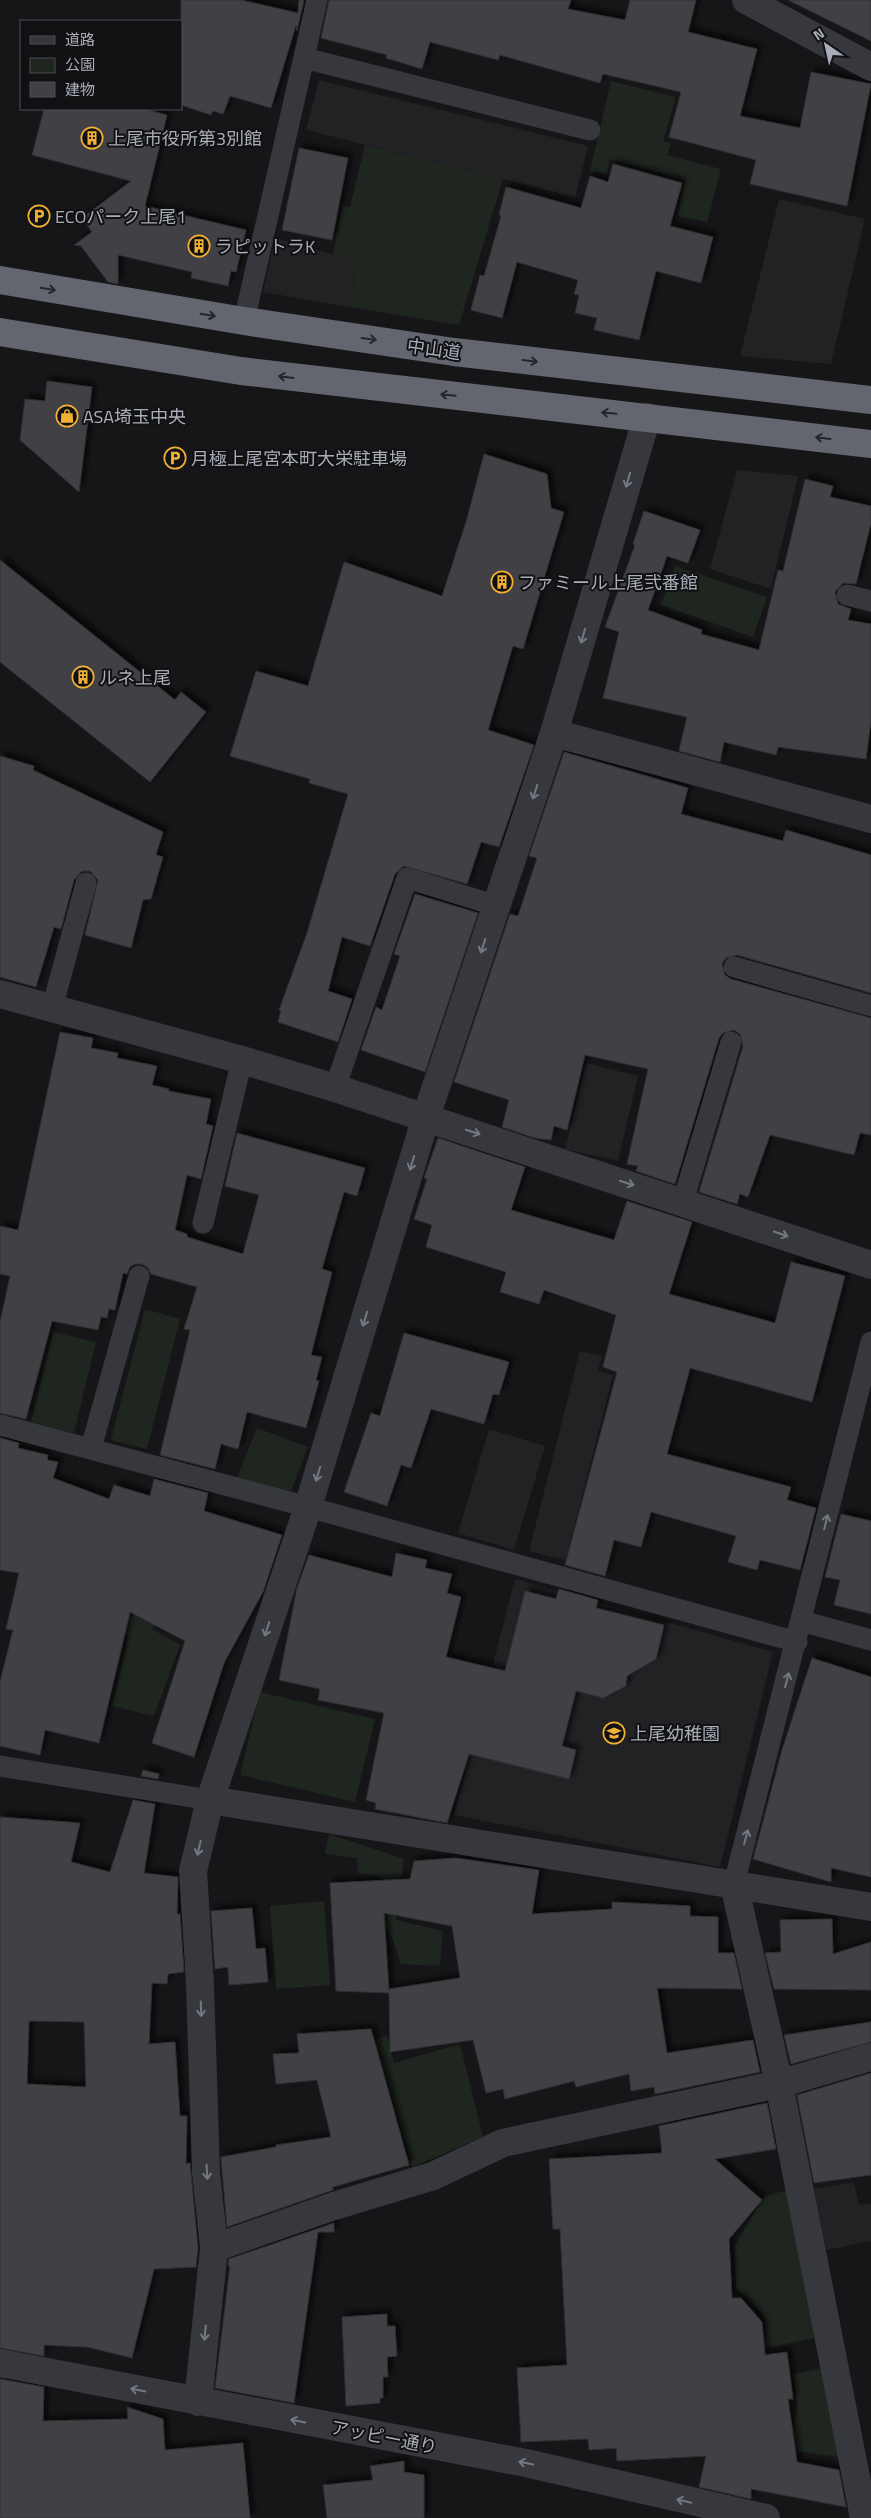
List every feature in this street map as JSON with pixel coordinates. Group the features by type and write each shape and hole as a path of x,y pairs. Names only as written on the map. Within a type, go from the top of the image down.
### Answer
{"highway":[{"name":"中山道","path":"0,280 244,321 454,352 871,400"},
{"path":"0,332 241,371 871,444"}],"street":[{"path":"746,0 871,67"},
{"path":"198,2402 214,2248 206,2172 200,1984 193,1871 210,1800 308,1507 426,1117 554,733 647,417"},
{"path":"554,733 871,819"},
{"path":"0,994 242,1060 335,1088 683,1201 871,1265"},
{"path":"210,1800 871,1906"},
{"path":"734,1884 779,2084 864,2518"},
{"path":"214,2248 334,2206 433,2176 503,2143 779,2084 871,2056"},
{"name":"アッピー通り","path":"0,2363 526,2463 714,2513 766,2518"}],"lane":[{"path":"244,321 317,0"},
{"path":"304,58 590,130"},
{"path":"847,595 871,601"},
{"path":"335,1088 407,878 497,906"},
{"path":"52,1008 86,883"},
{"path":"734,968 871,1006"},
{"path":"683,1201 731,1042"},
{"path":"203,1223 242,1060"},
{"path":"91,1448 139,1276"},
{"path":"734,1884 871,1342"},
{"path":"0,1425 308,1507 796,1642"},
{"path":"802,1621 871,1640"},
{"path":"0,1766 210,1800"}],"shaded area":[{"path":"319,80 588,146 575,197 306,130"},
{"path":"779,199 865,219 831,364 740,356"},
{"path":"275,238 357,261 349,307 263,292"},
{"path":"737,470 798,476 771,589 710,569"},
{"path":"586,1063 638,1076 618,1161 565,1149"},
{"path":"580,1351 602,1356 598,1371 613,1375 566,1560 529,1551"},
{"path":"489,1429 545,1446 514,1550 458,1533"},
{"name":"上尾幼稚園","path":"515,1579 773,1652 720,1867 454,1815"},
{"path":"854,2182 859,2205 871,2203 871,2241 826,2250 814,2189"}],"green space":[{"path":"611,81 676,97 663,141 671,143 667,155 721,169 707,222 678,216 685,180 610,159 606,174 590,171"},
{"path":"365,145 503,179 459,325 349,307 357,261 333,254 343,205 350,207"},
{"path":"675,566 767,597 753,637 661,605"},
{"path":"145,1309 180,1319 147,1449 111,1440"},
{"path":"53,1332 96,1342 74,1433 31,1422"},
{"path":"257,1428 308,1447 291,1491 237,1478"},
{"path":"148,1587 169,1599 152,1629 180,1645 154,1716 112,1706 129,1635 106,1630 111,1611 132,1616"},
{"path":"260,1692 375,1719 355,1802 240,1775"},
{"path":"329,1834 404,1859 396,1920 443,1931 440,1966 401,1964 392,1938 380,1918 379,1876 358,1873 357,1858 325,1854"},
{"path":"324,1901 330,1985 276,1989 270,1906"},
{"path":"387,2036 394,2063 460,2044 483,2137 412,2167 385,2074 374,2077 364,2043"},
{"path":"789,2190 816,2338 760,2349 766,2328 765,2321 758,2308 736,2288 735,2246 764,2196"},
{"path":"823,2368 839,2457 788,2450 798,2404 793,2374"}],"building":[{"path":"181,0 241,0 298,13 299,0 304,0 297,31 296,25 271,108 230,96 223,114 213,111 211,115 182,105"},
{"path":"329,0 571,0 568,9 625,20 630,0 696,0 688,32 757,49 740,116 800,128 811,72 871,84 847,206 750,184 756,160 669,137 681,92 603,74 600,83 500,55 498,60 430,42 422,69 386,58 387,55 321,38"},
{"path":"788,0 871,0 871,41"},
{"path":"44,110 148,110 167,115 145,206 246,230 236,272 231,271 228,286 191,278 192,272 118,255 118,284 108,282 81,246 74,245 92,232 82,218 131,181 32,155"},
{"path":"299,148 348,158 332,240 282,230"},
{"path":"613,164 682,183 670,226 713,237 701,283 656,271 639,340 594,330 597,318 575,313 579,295 574,294 578,280 517,262 502,318 471,310 480,275 484,276 501,216 499,215 506,187 581,208 590,176 608,182"},
{"path":"47,381 92,387 79,492 20,440 25,399 45,401"},
{"path":"484,454 547,474 551,508 564,512 523,649 513,646 488,730 534,745 499,847 481,842 467,884 404,866 395,874 370,946 342,937 328,991 352,999 338,1042 278,1022 281,1011 279,1010 307,933 348,794 309,783 310,779 230,756 256,671 308,686 344,562 442,596 466,522"},
{"path":"805,479 833,486 830,497 871,506 871,523 856,584 843,583 835,592 838,604 851,609 848,620 871,624 871,720 866,759 778,747 776,755 724,742 720,762 679,751 687,717 603,698 619,632 605,627 635,545 633,544 644,511 700,530 688,563 667,556 648,610 702,630 701,634 759,650 778,570 783,571"},
{"name":"ルネ上尾","path":"0,560 175,700 181,692 206,712 150,782 0,662"},
{"path":"564,752 688,788 681,814 783,841 786,830 871,855 871,993 737,955 726,958 722,964 725,975 731,979 871,1018 871,1135 860,1133 854,1155 770,1135 748,1197 740,1194 737,1204 699,1192 743,1046 740,1034 734,1030 723,1033 719,1038 675,1184 636,1171 638,1166 627,1164 648,1069 585,1055 567,1130 554,1126 551,1140 535,1138 502,1127 509,1100 454,1082 510,914 518,916 537,858 529,856"},
{"path":"0,756 34,766 33,770 163,832 156,855 163,857 151,899 143,900 131,948 85,935 98,880 90,871 82,871 74,880 61,929 54,927 36,987 0,977"},
{"path":"415,894 478,913 425,1072 361,1050 376,1007 382,1010 400,956 394,954"},
{"path":"60,1032 93,1038 91,1048 118,1053 117,1058 157,1066 152,1085 169,1089 168,1091 211,1099 206,1124 213,1126 201,1179 187,1175 175,1230 187,1234 187,1237 243,1254 259,1195 225,1186 237,1133 365,1168 357,1196 344,1192 322,1269 332,1272 311,1355 322,1357 316,1380 319,1381 306,1428 247,1412 238,1449 221,1444 215,1469 160,1455 190,1330 184,1329 197,1287 151,1274 148,1268 142,1264 135,1264 130,1267 127,1274 123,1273 115,1310 109,1309 107,1318 101,1317 98,1330 52,1321 26,1419 0,1413 0,1322 10,1276 0,1274 0,1226 18,1230"},
{"path":"438,1138 525,1167 511,1210 614,1240 627,1201 692,1222 669,1294 775,1323 791,1262 845,1276 812,1402 690,1368 667,1454 791,1487 787,1500 816,1508 800,1570 760,1560 757,1570 728,1562 736,1536 651,1512 641,1547 614,1540 605,1576 565,1565 617,1372 603,1367 616,1315 544,1290 539,1304 500,1292 506,1272 426,1247 432,1225 414,1219 427,1179 424,1178"},
{"path":"404,1333 509,1362 499,1395 493,1394 484,1424 431,1409 411,1468 401,1465 387,1506 344,1492 371,1413 380,1416"},
{"path":"0,1438 19,1443 18,1448 48,1455 47,1460 58,1462 53,1478 109,1499 114,1485 150,1496 154,1479 208,1493 204,1511 282,1535 263,1592 224,1663 194,1757 152,1743 185,1641 130,1612 99,1743 45,1730 40,1755 0,1746 0,1682 13,1630 6,1629 19,1573 0,1570"},
{"path":"841,1514 871,1521 871,1614 834,1605 840,1580 825,1577"},
{"path":"396,1553 427,1560 425,1568 452,1574 447,1593 461,1597 446,1657 505,1671 525,1591 556,1599 559,1589 598,1600 596,1608 664,1625 656,1659 627,1676 626,1686 603,1698 576,1691 562,1746 576,1750 569,1779 469,1754 447,1823 375,1809 376,1803 366,1800 384,1713 318,1700 320,1689 279,1680 297,1588 309,1555 392,1577"},
{"path":"812,1658 871,1677 871,1877 831,1868 831,1882 753,1859 782,1750"},
{"path":"143,1770 159,1774 158,1779 141,1776"},
{"path":"133,1800 155,1804 144,1873 178,1877 177,1914 180,1914 184,1972 168,1974 167,1984 152,1983 149,2044 175,2042 180,2116 187,2116 186,2164 190,2163 198,2248 196,2267 154,2269 132,2358 87,2347 44,2345 44,2356 0,2348 0,1817 80,1823 71,1862 110,1872","holes":["29,2021 84,2022 86,2087 27,2084"]},
{"path":"456,1858 539,1870 532,1914 612,1909 612,1902 690,1906 690,1916 718,1917 718,1953 734,1953 742,1989 657,1988 667,2053 753,2040 760,2072 655,2094 654,2087 631,2091 629,2074 576,2087 574,2081 505,2099 503,2089 486,2093 473,2040 390,2052 389,1993 336,1991 330,1883 410,1879 414,1861","holes":["384,1913 452,1926 460,1978 389,1989 389,1991"]},
{"path":"252,1908 256,1949 265,1948 268,1982 229,1985 228,1967 215,1969 211,1911"},
{"path":"832,1919 833,1954 871,1942 871,1990 774,1989 765,1953 781,1952 780,1920"},
{"path":"871,2022 871,2042 791,2064 784,2035"},
{"path":"371,2029 409,2165 333,2187 333,2190 227,2227 221,2157 276,2147 276,2145 331,2137 317,2080 276,2084 273,2054 299,2053 297,2034"},
{"path":"871,2073 871,2175 814,2183 797,2095"},
{"path":"767,2103 776,2149 715,2159 762,2200 729,2239 732,2298 741,2298 762,2322 765,2355 787,2352 793,2399 788,2399 797,2462 839,2470 846,2507 751,2489 751,2499 699,2487 706,2456 617,2461 616,2448 589,2450 588,2439 521,2442 517,2368 567,2365 560,2229 553,2229 549,2159 662,2153 659,2126"},
{"path":"334,2223 334,2232 318,2232 294,2403 215,2388 230,2266 228,2266 229,2259"},
{"path":"387,2314 387,2326 395,2326 397,2356 387,2357 388,2377 383,2377 383,2398 380,2398 380,2403 346,2406 342,2317"},
{"path":"0,2379 44,2387 43,2421 128,2419 127,2407 163,2419 165,2450 243,2443 250,2518 0,2518"},
{"path":"404,2461 404,2472 424,2475 424,2518 327,2518 323,2485 373,2480 370,2466"}],"place":[{"name":"上尾市役所第3別館","path":"92,138"},
{"name":"ECOパーク上尾1","path":"39,216"},
{"name":"ラピットラK","path":"199,246"},
{"name":"ASA埼玉中央","path":"67,416"},
{"name":"月極上尾宮本町大栄駐車場","path":"175,458"},
{"name":"ファミール上尾弐番館","path":"502,582"},
{"name":"ルネ上尾","path":"83,677"},
{"name":"上尾幼稚園","path":"614,1733"}]}
